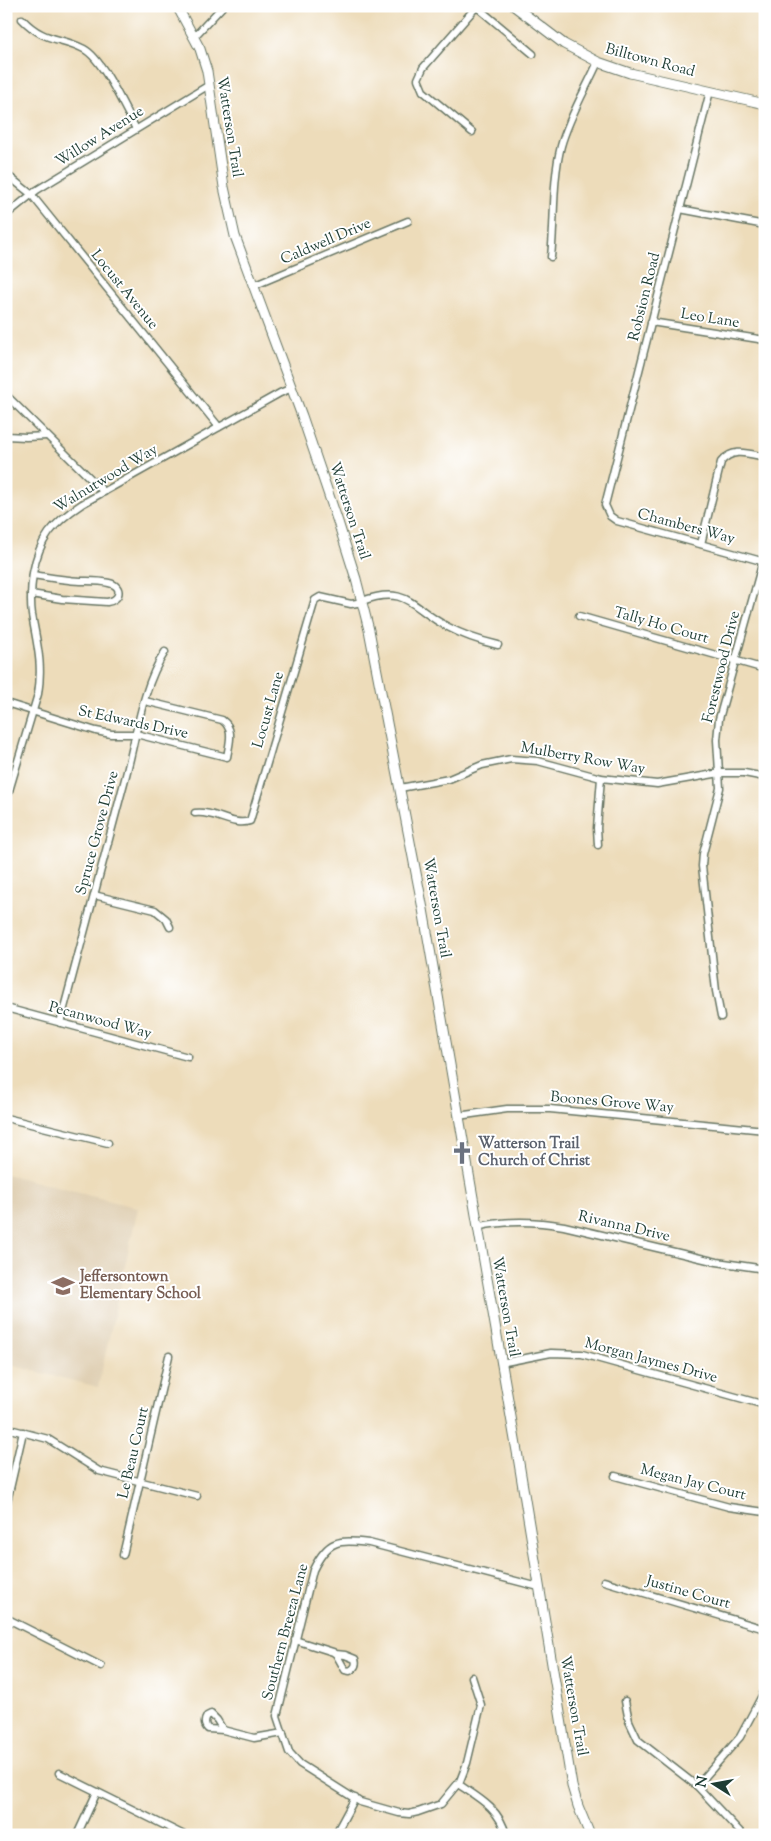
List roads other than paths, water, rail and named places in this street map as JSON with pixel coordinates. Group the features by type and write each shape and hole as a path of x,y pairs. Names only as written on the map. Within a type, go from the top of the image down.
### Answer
{"main road":[{"name":"Watterson Trail","path":"177,6 203,58 228,206 236,236 292,388 338,522 362,602 423,909 572,1786 590,1835"},
{"name":"Billtown Road","path":"514,6 564,44 598,62 630,73 765,104"}],"street":[{"path":"194,37 223,6"},
{"path":"472,132 423,91 418,79 423,68 477,7 533,54"},
{"path":"22,19 37,32 50,39 83,48 91,54 102,68 136,129"},
{"path":"551,257 558,163 562,146 568,128 598,62"},
{"name":"Willow Avenue","path":"6,214 31,194 209,85"},
{"name":"Robsion Road","path":"606,510 606,500 710,91"},
{"name":"Locust Avenue","path":"6,174 31,194 219,427"},
{"path":"680,209 765,225"},
{"name":"Caldwell Drive","path":"254,286 408,221"},
{"name":"Leo Lane","path":"651,322 765,340"},
{"name":"Walnutwood Way","path":"6,801 38,694 41,669 39,646 32,614 31,594 35,561 42,543 52,527 71,511 292,388"},
{"path":"6,395 104,492"},
{"path":"6,436 47,436"},
{"path":"701,544 721,462 726,456 736,452 765,457"},
{"name":"Chambers Way","path":"606,510 617,521 764,561"},
{"name":"Forestwood Drive","path":"722,1017 716,991 702,866 720,788 717,740 719,719 764,561"},
{"path":"31,594 62,599 107,602 113,601 119,592 117,587 109,583 70,581 33,575"},
{"path":"362,602 376,596 389,595 406,598 448,627 498,645"},
{"name":"Locust Lane","path":"195,813 202,812 240,823 250,821 315,600 320,597 351,604 362,602"},
{"name":"Tally Ho Court","path":"579,616 765,669"},
{"name":"Spruce Grove Drive","path":"60,1023 144,701 159,660 165,652"},
{"name":"St Edwards Drive","path":"6,703 96,731 111,734 136,734 227,757 230,732 228,724 222,720 144,701"},
{"name":"Mulberry Row Way","path":"400,788 449,778 482,765 511,759 542,762 601,778 658,784 720,773 744,773 765,777"},
{"path":"598,845 597,828 601,778"},
{"path":"94,895 155,910 166,919 170,927"},
{"name":"Pecanwood Way","path":"6,1008 188,1057"},
{"name":"Boones Grove Way","path":"458,1116 507,1109 550,1109 765,1130"},
{"path":"6,1118 108,1143"},
{"name":"Rivanna Drive","path":"477,1227 503,1222 545,1223 718,1262 765,1269"},
{"name":"Morgan Jaymes Drive","path":"501,1363 551,1353 582,1354 765,1405"},
{"name":"Le Beau Court","path":"123,1554 168,1356"},
{"path":"6,1428 48,1439 99,1471 197,1496"},
{"path":"6,1506 23,1432"},
{"name":"Megan Jay Court","path":"615,1476 729,1507 765,1512"},
{"name":"Southern Breeza Lane","path":"472,1677 481,1705 467,1764 458,1784 442,1804 409,1814 360,1802 300,1764 289,1752 277,1716 313,1570 319,1557 336,1542 343,1540 369,1543 539,1587"},
{"name":"Justine Court","path":"604,1581 765,1628"},
{"path":"6,1618 101,1666"},
{"path":"295,1640 336,1654"},
{"path":"697,1786 740,1737 765,1690"},
{"path":"625,1701 629,1722 638,1740 697,1786 742,1834"},
{"path":"223,1730 254,1738 283,1732"},
{"path":"59,1773 184,1835"},
{"path":"458,1784 489,1805 502,1822 506,1835"},
{"path":"77,1835 97,1792"},
{"path":"335,1835 355,1798"}],"place":[{"name":"Watterson Trail Church of Christ","path":"462,1153"},
{"name":"Jeffersontown Elementary School","path":"63,1286"}]}
